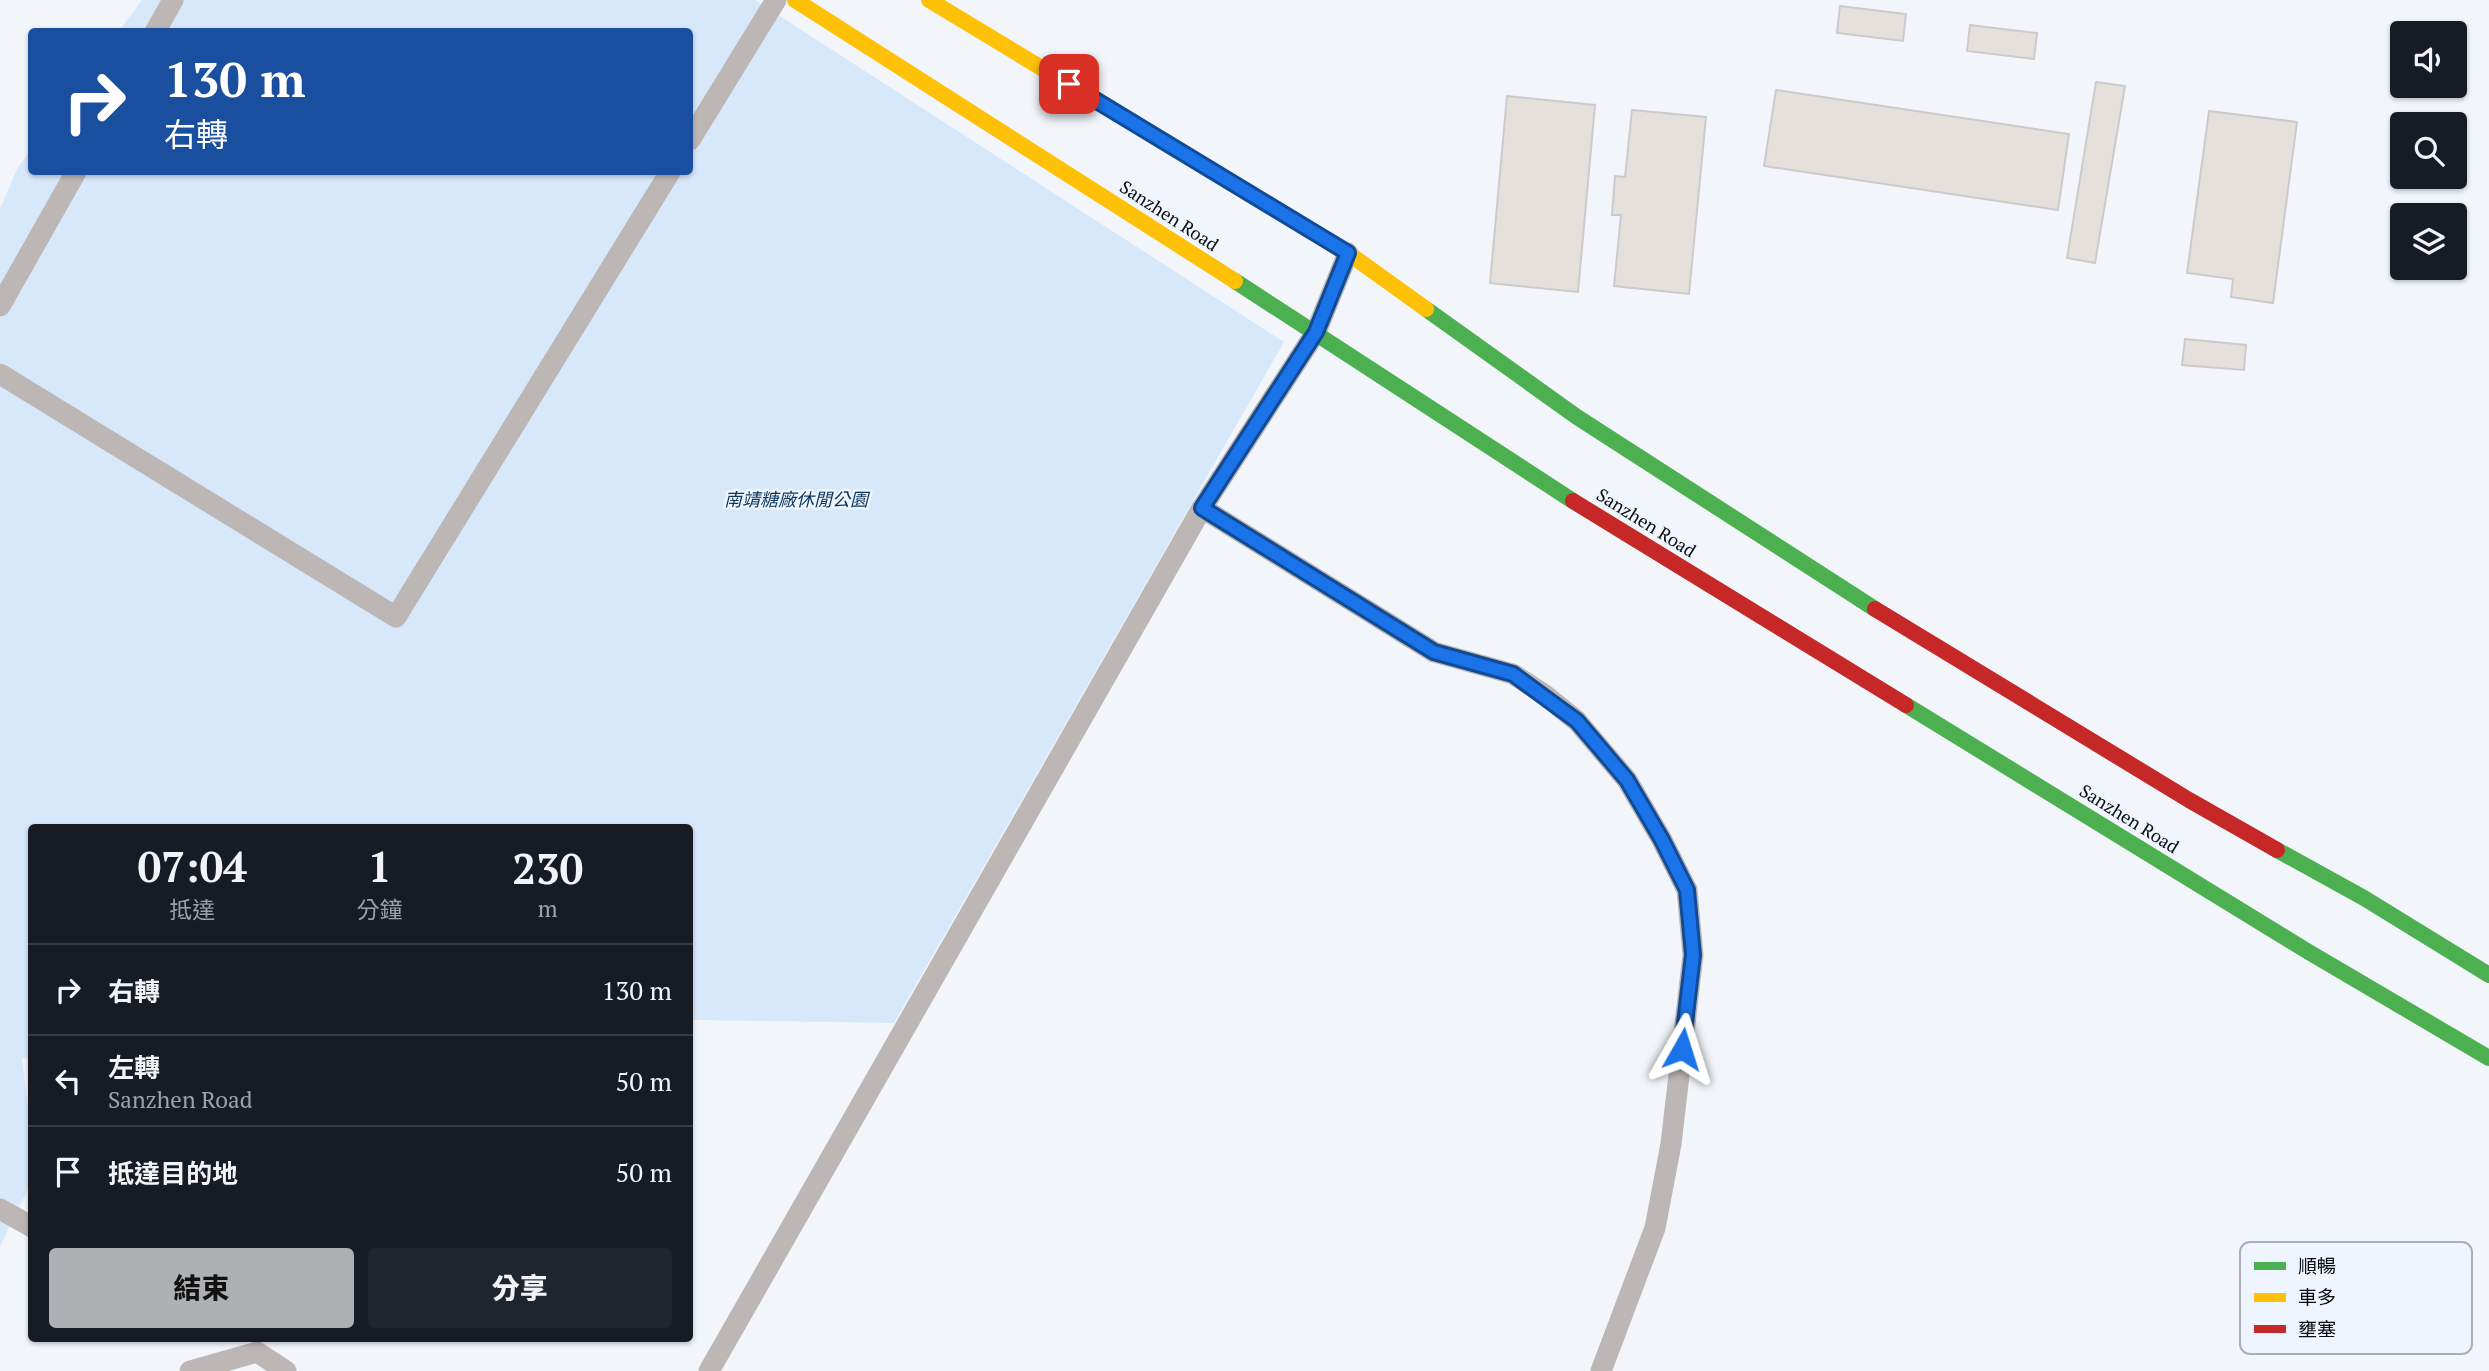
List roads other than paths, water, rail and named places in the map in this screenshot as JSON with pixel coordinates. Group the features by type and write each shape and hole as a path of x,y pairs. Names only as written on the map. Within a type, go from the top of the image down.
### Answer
{"main road":[{"name":"Sanzhen Road","path":"795,0 1316,332 1565,496 2296,944 2489,1058"},
{"path":"929,0 1348,253 1577,417 1887,617 2189,800 2364,898 2489,975"}],"lane":[{"path":"157,28 173,0"},
{"path":"693,135 776,0"},
{"path":"0,306 74,175"},
{"path":"0,374 396,617 668,175"},
{"path":"709,1371 1202,508 1316,332 1348,253"},
{"path":"1202,508 1434,652 1513,674 1545,695 1577,721 1627,780 1687,890 1693,955 1671,1144 1654,1228 1601,1371"},
{"path":"0,1209 28,1225"},
{"path":"190,1371 257,1352 286,1371"}],"park label":[{"name":"南靖糖廠休閒公園","path":"796,500"}]}
